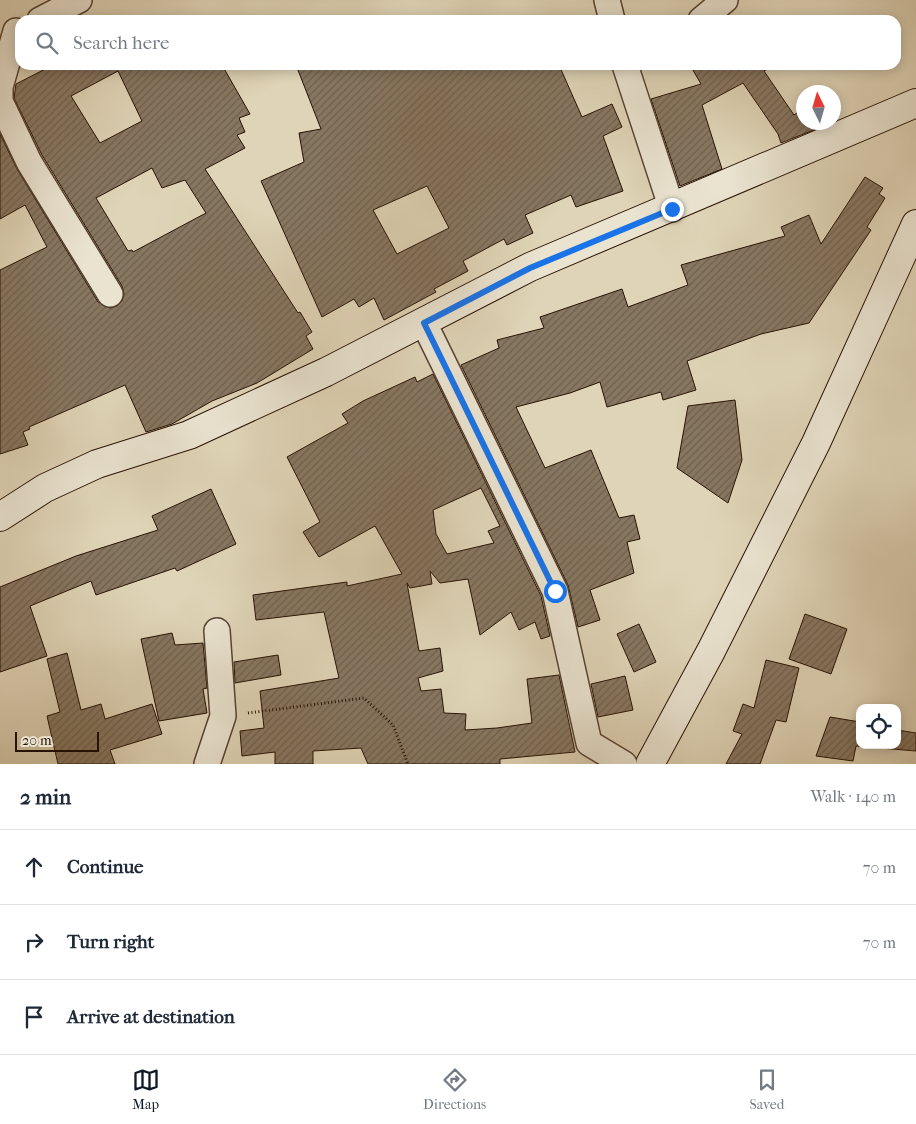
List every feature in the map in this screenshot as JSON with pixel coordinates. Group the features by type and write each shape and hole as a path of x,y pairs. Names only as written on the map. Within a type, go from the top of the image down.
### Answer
{"street":[{"path":"50,15 79,0"},
{"path":"607,0 611,15"},
{"path":"707,15 725,0"},
{"path":"12,32 0,87 0,101 29,162 110,294"},
{"path":"634,70 672,209"},
{"path":"0,517 45,488 97,464 189,435 326,372 530,268 916,104"},
{"path":"650,764 816,443 916,224"},
{"path":"424,323 555,591 589,742 624,764"},
{"path":"207,764 223,716 217,631"}],"path":[{"path":"223,716 364,698 393,725 408,764"}],"building":[{"path":"43,70 225,70 250,114 239,118 245,132 237,135 245,148 205,169 312,332 306,336 313,349 257,383 212,401 172,424 146,432 125,385 29,427 30,429 23,432 28,445 0,454 0,270 47,247 25,205 0,219 0,134 17,169 98,302 110,308 117,306 122,301 124,294 122,286 42,155 14,98 16,84","holes":["118,71 142,121 100,143 71,96","152,168 162,188 185,180 206,213 133,252 132,250 128,251 96,198"]},
{"path":"298,70 561,70 582,117 612,104 622,127 603,136 623,191 576,207 571,195 525,215 533,233 507,245 504,239 463,261 468,271 434,289 436,292 384,320 374,298 359,307 354,299 322,317 261,181 304,162 299,133 321,129","holes":["427,186 449,228 397,254 373,210"]},
{"path":"693,70 766,70 764,71 794,115 796,114 796,130 814,130 781,143 778,134 743,83 702,105 722,169 680,186 651,99 701,84"},
{"path":"865,177 883,188 879,194 885,198 867,227 871,230 809,323 761,334 687,361 696,390 663,400 661,392 607,407 600,382 570,393 516,407 545,468 591,450 619,518 634,515 640,539 627,542 634,573 590,590 600,620 578,627 568,585 461,365 499,348 497,340 544,328 540,317 622,289 628,307 688,285 681,265 785,236 781,227 809,215 821,244"},
{"path":"433,374 541,596 550,636 541,639 535,622 519,630 511,612 480,635 468,579 440,583 430,571 432,584 410,588 407,583 419,651 440,648 443,671 418,678 421,691 441,689 444,713 466,714 465,730 497,728 532,723 527,679 559,675 575,752 500,759 500,764 368,764 361,748 313,751 313,764 275,764 275,752 242,756 240,731 264,728 260,691 339,678 324,612 256,620 253,595 347,582 347,586 402,574 375,526 319,557 303,532 320,522 287,457 348,423 342,414 363,401 415,377 417,382","holes":["481,488 500,526 488,531 494,543 447,554 436,534 433,510"]},
{"path":"735,400 742,460 728,503 677,468 688,406"},
{"path":"211,489 236,544 177,571 175,568 96,595 91,581 30,606 47,656 0,672 0,587 76,556 158,530 152,516"},
{"path":"805,614 847,629 831,674 789,659"},
{"path":"639,624 656,662 634,672 617,634"},
{"path":"172,633 175,645 203,643 207,688 203,689 207,713 159,721 141,639"},
{"path":"67,653 81,710 101,704 105,719 152,704 162,734 110,750 115,764 58,764 47,716 60,712 47,659"},
{"path":"278,655 281,675 235,683 234,662"},
{"path":"766,660 799,668 786,722 776,720 760,764 726,764 742,734 733,731 743,704 754,708"},
{"path":"625,676 633,710 598,717 591,684"},
{"path":"830,717 856,721 856,746 853,761 816,756"},
{"path":"901,731 916,733 916,751 892,749 901,749"}],"route":[{"path":"555,591 424,323 530,268 672,209"}]}
